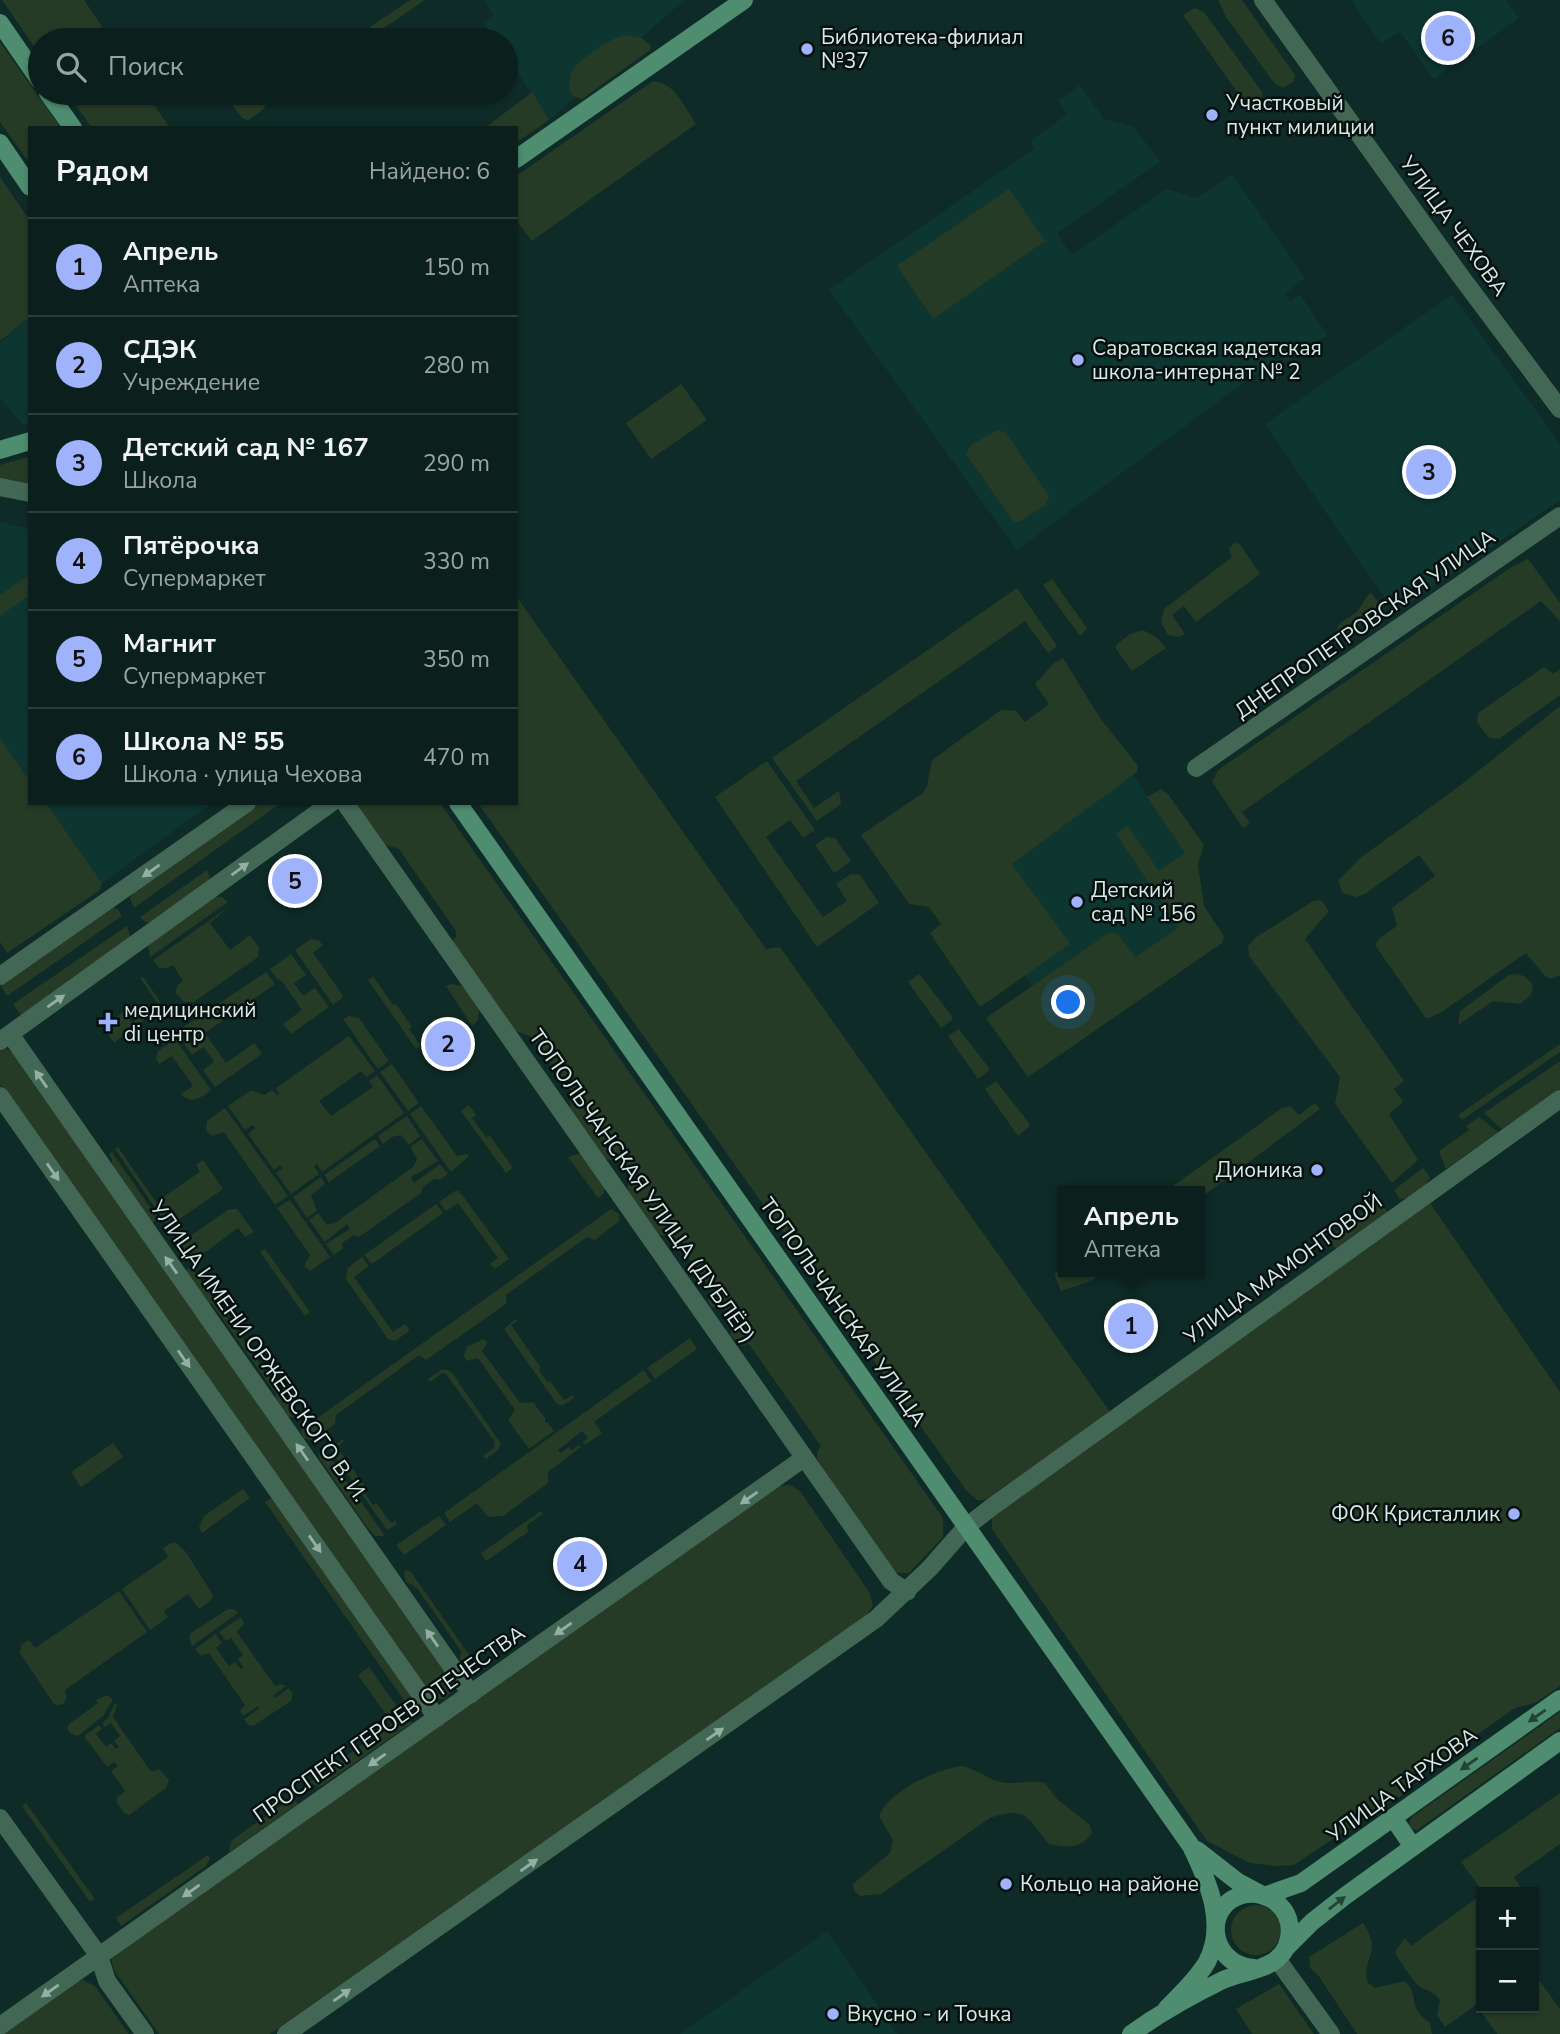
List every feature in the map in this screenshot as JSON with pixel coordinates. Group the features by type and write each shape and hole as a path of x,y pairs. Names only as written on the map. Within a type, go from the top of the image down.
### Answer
{"main road":[{"path":"518,158 744,0"},
{"path":"0,23 28,64"},
{"path":"57,105 72,126"},
{"path":"0,144 28,184"},
{"path":"0,450 28,442"},
{"name":"ТОПОЛЬЧАНСКАЯ УЛИЦА","path":"459,805 1191,1846 1209,1887 1216,1932"},
{"name":"УЛИЦА ТАРХОВА","path":"1264,1896 1307,1880 1560,1699"},
{"path":"1131,2034 1167,2008 1223,1980 1269,1965 1312,1922 1560,1741"},
{"path":"1394,1819 1413,1847"},
{"name":"ТОПОЛЬЧАНСКАЯ УЛИЦА","path":"1191,1846 1238,1882 1264,1896"},
{"path":"1167,2008 1201,1971 1211,1952 1219,1915 1230,1901 1247,1894 1264,1896 1278,1904 1287,1917 1290,1933 1282,1954"},
{"path":"1216,1932 1220,1948 1230,1961 1254,1968"}],"street":[{"name":"УЛИЦА ЧЕХОВА","path":"1263,0 1560,409"},
{"path":"0,487 28,493"},
{"name":"ДНЕПРОПЕТРОВСКАЯ УЛИЦА","path":"1196,768 1560,516"},
{"path":"0,976 244,805"},
{"path":"5,1037 328,805"},
{"name":"ТОПОЛЬЧАНСКАЯ УЛИЦА (ДУБЛЁР)","path":"346,805 891,1581 907,1591"},
{"name":"УЛИЦА ИМЕНИ ОРЖЕВСКОГО В. И.","path":"5,1037 471,1694"},
{"path":"0,1096 437,1718"},
{"name":"УЛИЦА МАМОНТОВОЙ","path":"967,1527 1445,1179 1560,1099"},
{"name":"ПРОСПЕКТ ГЕРОЕВ ОТЕЧЕСТВА","path":"0,2026 804,1458"},
{"path":"286,2034 876,1619 907,1591 967,1527"},
{"path":"0,1818 99,1956 107,1980 145,2034"},
{"path":"1282,1954 1331,2034"}],"shaded area":[{"path":"2,0 84,0 103,28 28,28 28,38"},
{"path":"410,0 425,0 384,28 369,28"},
{"path":"485,0 684,0 549,120 518,73 518,28 487,28 484,24 493,15"},
{"path":"1218,0 1242,0 1295,75 1294,81 1283,88 1275,84 1226,17"},
{"path":"1351,0 1506,0 1519,18 1434,79 1400,32 1381,44"},
{"path":"1195,8 1204,12 1262,92 1262,102 1251,112 1183,15"},
{"path":"626,35 642,38 651,46 650,50 582,99 574,97 569,90 571,73 575,68 604,44"},
{"path":"0,42 28,81 28,105 45,105 60,126 28,126 28,161 0,122"},
{"path":"653,81 661,82 673,91 696,124 532,241 518,223 518,175"},
{"name":"Саратовская кадетская школа-интернат № 2","path":"1080,85 1104,119 1134,127 1160,162 1057,233 1071,255 1167,189 1197,198 1232,174 1305,278 1285,294 1290,301 1300,294 1327,335 1285,363 1280,356 1017,550 829,290 1034,149 1030,142 1067,114 1058,101"},
{"path":"532,92 549,120 518,142 518,126 488,126"},
{"path":"76,105 154,105 169,126 91,126"},
{"path":"232,105 266,105 248,120 242,118"},
{"path":"0,177 28,218 28,319 0,341"},
{"path":"1009,189 1045,241 933,319 897,266"},
{"path":"1452,295 1560,444 1560,500 1395,613 1265,424"},
{"path":"28,319 28,423 24,426 0,398 0,342"},
{"path":"681,384 707,420 651,459 626,423"},
{"path":"997,430 1006,433 1049,496 1045,505 1019,522 1013,521 966,454 970,446"},
{"path":"28,457 28,485 0,479 0,465"},
{"path":"0,522 28,529 28,778 0,738"},
{"path":"1234,543 1240,544 1260,574 1196,622 1184,606 1172,615 1185,634 1179,637 1168,635 1161,622 1164,609 1232,557 1229,549"},
{"path":"1528,559 1560,603 1560,621 1541,601 1242,812 1250,823 1243,828 1212,782 1218,770 1510,568"},
{"path":"28,575 28,596 0,616 0,595"},
{"path":"1052,579 1087,628 1080,636 1043,585"},
{"path":"1017,588 1057,646 1048,653 1025,621 796,781 814,808 839,791 841,804 817,821 772,758"},
{"path":"1370,592 1383,608 1348,633 1346,630 1335,637 1339,624 1357,612"},
{"path":"518,599 766,949 780,947 1110,1412 985,1500 977,1500 966,1490 479,805 518,805"},
{"path":"1143,630 1156,637 1166,648 1132,671 1116,645 1130,634"},
{"path":"1063,658 1100,718 1138,766 1137,772 1012,864 1070,944 980,1007 930,933 941,924 929,907 909,904 861,835 923,793 932,760 1001,710 1016,711 1025,722 1049,704 1035,684 1053,664"},
{"path":"1544,667 1553,674 1560,669 1560,695 1499,739 1489,738 1477,722 1478,713"},
{"path":"1560,706 1560,975 1551,979 1546,977 1526,953 1443,1011 1429,1018 1425,1017 1375,945 1397,926 1392,908 1435,876 1419,855 1365,894 1356,897 1343,893 1338,881 1360,858 1453,791"},
{"name":"Детский сад № 156","path":"1104,733 1186,853 1203,933 1065,1031 940,855"},
{"path":"0,738 28,778 28,805 47,805 102,883 100,890 7,953 0,942"},
{"path":"767,761 815,830 803,838 790,820 766,837 823,917 847,901 836,884 851,874 860,875 879,903 817,947 715,797"},
{"path":"1161,789 1168,794 1204,845 1198,865 1204,906 1224,937 1222,943 1028,1077 986,1018 1110,932 1117,934 1136,957 1179,927 1116,834 1128,826 1159,871 1185,853 1147,797"},
{"path":"47,805 209,805 102,883"},
{"path":"257,805 278,805 134,908 130,898 135,891"},
{"path":"356,805 441,805 943,1518 943,1537 909,1573 892,1570 817,1459 821,1446 749,1344 741,1346 730,1335 734,1321 726,1310 711,1307 708,1301 713,1292 671,1234 658,1234 627,1190 630,1176 619,1162 606,1159 571,1110 570,1101 574,1095 530,1036 513,1030 452,941 456,937 456,931 399,849 383,844"},
{"path":"827,837 835,838 851,861 834,873 815,845"},
{"path":"207,870 210,877 207,884 151,923 140,917"},
{"path":"214,897 222,897 228,902 150,957 148,946 151,941"},
{"path":"1321,900 1329,911 1305,939 1404,1081 1394,1089 1403,1102 1389,1114 1418,1160 1392,1183 1335,1104 1340,1077 1249,956 1248,946 1255,938 1313,901"},
{"path":"230,906 210,923 230,950 250,935 259,948 258,957 194,1002 184,1002 175,992 183,981 173,965 159,968 153,960"},
{"path":"110,907 118,909 122,916 7,996 0,984"},
{"path":"127,926 131,939 23,1018 13,1004"},
{"path":"311,939 318,940 323,945 313,953 343,997 333,1005 295,950"},
{"path":"291,954 306,975 294,983 303,996 315,988 329,1007 291,1034 283,1024 302,1010 270,969"},
{"path":"266,972 275,984 205,1033 226,1063 254,1043 262,1054 215,1087 203,1070 214,1062 204,1047 192,1055 176,1032"},
{"path":"919,974 952,1016 952,1020 941,1028 908,982"},
{"path":"1516,974 1530,981 1533,986 1531,995 1520,1004 1493,1001 1458,1025 1460,1011 1509,975"},
{"path":"373,976 412,1027 409,1029 421,1046 416,1049 368,980"},
{"path":"143,977 161,1007 114,1043 103,1027 123,1012 132,1023 158,1004 140,978"},
{"path":"446,986 463,986 479,1010 478,1020 472,1026"},
{"path":"349,1016 359,1018 389,1061 378,1069 343,1019"},
{"path":"959,1029 989,1068 989,1071 978,1079 948,1036"},
{"path":"349,1036 375,1071 366,1077 361,1071 319,1101 331,1116 373,1087 369,1081 377,1075 404,1113 322,1172 317,1164 314,1166 319,1174 291,1194 276,1173 283,1168 280,1165 274,1170 248,1134 255,1128 253,1125 245,1130 228,1106 251,1090 264,1095 272,1090 277,1095 279,1093 276,1088"},
{"path":"175,1039 211,1090 200,1098 192,1100 181,1094 193,1086 172,1056 159,1064 156,1059 158,1051"},
{"path":"1560,1044 1560,1052 1462,1120 1458,1115"},
{"path":"0,1049 11,1051 450,1676 452,1691 445,1699 433,1700 425,1694 0,1084"},
{"path":"1560,1061 1560,1089 1502,1129 1484,1113"},
{"path":"392,1064 419,1103 408,1111 380,1072"},
{"path":"996,1081 1029,1123 1029,1127 1018,1136 985,1089"},
{"path":"1315,1103 1320,1109 1205,1195 1205,1186 1173,1186 1282,1108 1290,1106 1299,1115"},
{"path":"469,1105 476,1115 472,1118 486,1137 490,1136 513,1168 506,1173 461,1111"},
{"path":"421,1106 457,1156 469,1156 451,1172 410,1114"},
{"path":"225,1108 288,1196 275,1205 224,1132 212,1136 206,1130 207,1121"},
{"path":"407,1116 420,1136 409,1145 401,1135 392,1137 383,1144 378,1136"},
{"path":"1479,1117 1498,1132 1446,1169 1439,1151 1469,1130 1466,1126"},
{"path":"375,1139 380,1146 329,1182 324,1175"},
{"path":"422,1139 438,1161 411,1177 414,1183 440,1164 448,1174 440,1180 434,1179 423,1187 421,1193 359,1237 354,1235 342,1243 343,1248 334,1255 326,1244 350,1229 347,1224 325,1242 309,1220 318,1213 327,1225 335,1223 413,1167 417,1159 410,1147"},
{"path":"118,1147 156,1202 200,1172 196,1165 203,1160 223,1189 168,1227 115,1149"},
{"path":"112,1152 158,1219 151,1224 111,1166 109,1154"},
{"path":"583,1154 605,1186 604,1193 598,1198 568,1157"},
{"path":"1423,1168 1430,1177 1426,1184 1413,1195 1400,1199 1394,1190"},
{"path":"321,1177 325,1184 311,1195 317,1211 307,1218 293,1197"},
{"path":"455,1191 463,1196 509,1259 495,1269 490,1264 498,1258 458,1203 446,1211 439,1202"},
{"path":"290,1200 330,1257 310,1271 304,1266 310,1255 277,1208"},
{"path":"1375,1203 1381,1203 1388,1213 1337,1250 1329,1241 1331,1236"},
{"path":"1430,1203 1560,1392 1560,1686 1535,1703 1515,1708 1414,1779 1408,1792 1374,1811 1294,1865 1250,1863 1207,1841 992,1529 992,1514"},
{"path":"436,1204 443,1213 372,1264 364,1255"},
{"path":"229,1209 237,1209 254,1232 245,1237 238,1228 193,1261 180,1243"},
{"path":"611,1209 619,1214 619,1221 595,1240 587,1237 506,1295 506,1304 426,1360 419,1355 336,1415 335,1424 311,1440 303,1438 302,1429"},
{"path":"265,1249 310,1312 305,1316 260,1252"},
{"path":"362,1257 369,1266 354,1277 393,1332 405,1324 409,1328 408,1332 395,1341 388,1339 346,1279 348,1268"},
{"path":"191,1267 298,1417 287,1417 275,1402 276,1394 213,1305 203,1301 183,1272"},
{"path":"1058,1270 1058,1277 1097,1277 1061,1291 1054,1274"},
{"path":"515,1319 517,1321 511,1325 541,1368 539,1370 547,1382 550,1381 564,1400 572,1395 574,1398 563,1405 557,1404 504,1329"},
{"path":"690,1338 697,1349 655,1379 647,1368"},
{"path":"483,1339 488,1342 482,1351 520,1403 533,1402 545,1418 545,1423 554,1431 529,1449 508,1420 515,1410 478,1358 466,1361 464,1355 467,1347"},
{"path":"441,1370 448,1370 453,1374 501,1444 497,1451 486,1459 483,1456 494,1448 495,1442 446,1374 442,1373 430,1382 428,1379"},
{"path":"644,1370 651,1381 594,1422 602,1433 585,1445 583,1442 588,1438 582,1431 558,1450 560,1453 569,1447 571,1450 579,1445 581,1447 548,1472 548,1483 503,1516 488,1517 477,1503 450,1522 444,1513"},
{"path":"343,1439 337,1447 367,1489 364,1492 391,1523 395,1521 397,1524 387,1530 330,1449"},
{"path":"113,1443 123,1457 81,1487 71,1472"},
{"path":"324,1449 385,1536 375,1536 367,1527 319,1458 319,1452"},
{"path":"790,1485 800,1491 869,1592 873,1605 867,1615 270,2034 159,2034 114,1970 111,1959 116,1949 777,1486"},
{"path":"243,1489 250,1498 202,1533 199,1527 204,1516"},
{"path":"273,1497 416,1701 408,1706 265,1502"},
{"path":"541,1511 543,1514 527,1525 528,1532 486,1561 481,1553"},
{"path":"439,1516 446,1525 404,1555 396,1545"},
{"path":"176,1543 186,1552 213,1595 211,1600 199,1609 188,1594 164,1611 168,1617 150,1630 122,1589 168,1557 163,1548"},
{"path":"406,1570 411,1572 472,1659 464,1665 460,1659 461,1651 417,1588 406,1582"},
{"path":"119,1591 147,1632 65,1690 66,1699 61,1705 54,1704 20,1653 21,1645 29,1640 35,1648"},
{"path":"228,1609 234,1609 238,1613 192,1646 189,1638 191,1633"},
{"path":"241,1617 244,1624 237,1632 275,1686 286,1686 273,1696 275,1698 289,1688 293,1694 291,1701 253,1726 248,1725 244,1719 259,1709 258,1706 243,1716 240,1710 245,1705 209,1653 201,1656 195,1649 216,1634 222,1643 216,1648 229,1666 235,1662 241,1669 243,1667 238,1659 243,1655 231,1638 226,1641 219,1632"},
{"path":"369,1667 398,1708 387,1716 358,1675"},
{"path":"106,1695 113,1699 104,1715 78,1736 71,1734 67,1728 69,1724 98,1703 96,1700"},
{"path":"115,1703 117,1705 113,1717 151,1772 159,1769 169,1780 166,1788 129,1815 124,1813 117,1803 117,1798 125,1791 111,1771 118,1766 114,1762 107,1767 84,1736 99,1725 102,1729 96,1734 106,1747 111,1743 116,1749 119,1747 114,1741 120,1736 111,1723 105,1727 102,1723 108,1718"},
{"path":"1560,1712 1560,1728 1417,1830 1410,1829 1408,1825 1412,1817"},
{"path":"405,1714 412,1723 323,1785 318,1787 310,1782"},
{"path":"960,1766 1000,1782 1045,1783 1057,1799 1090,1825 1092,1833 1078,1845 1049,1844 1026,1817 1012,1813 1002,1814 990,1818 881,1894 860,1896 854,1891 853,1884 890,1853 893,1840 879,1816 885,1807 914,1783"},
{"path":"1560,1793 1560,1844 1514,1877 1520,1887 1479,1887 1461,1862"},
{"path":"293,1797 298,1804 228,1853 232,1840"},
{"path":"26,1803 95,1899 90,1902 22,1806"},
{"path":"208,1855 210,1858 206,1866 121,1926 116,1918"},
{"path":"1476,1898 1476,2005 1445,2027 1437,2015 1440,2000 1417,1984 1396,1955 1396,1950 1405,1938 1411,1946"},
{"path":"1256,1905 1274,1912 1281,1930 1274,1948 1256,1955 1238,1948 1231,1930 1238,1912"},
{"path":"1363,1923 1372,1942 1366,1975 1368,1983 1375,1988 1404,1981 1412,1990 1418,2011 1430,2023 1432,2034 1357,2034 1318,1975 1310,1968 1309,1957"},
{"path":"827,1931 897,2034 680,2034"},
{"path":"83,1980 95,1986 129,2034 0,2034 72,1983"},
{"path":"1539,1980 1560,2009 1560,2034 1497,2034 1482,2013 1539,2013"},
{"path":"1279,1984 1314,2034 1252,2034 1236,2009"}],"place":[{"name":"Школа № 55","path":"1448,38"},
{"name":"Библиотека-филиал №37","path":"807,49"},
{"name":"Участковый пункт милиции","path":"1212,115"},
{"name":"Саратовская кадетская школа-интернат № 2","path":"1078,360"},
{"name":"Детский сад № 167","path":"1429,472"},
{"name":"Магнит","path":"295,881"},
{"name":"Детский сад № 156","path":"1077,902"},
{"name":"медицинский di центр","path":"108,1022"},
{"name":"СДЭК","path":"448,1044"},
{"name":"Дионика","path":"1317,1170"},
{"name":"Апрель","path":"1131,1326"},
{"name":"ФОК Кристаллик","path":"1514,1514"},
{"name":"Пятёрочка","path":"580,1564"},
{"name":"Кольцо на районе","path":"1006,1884"},
{"name":"Вкусно - и Точка","path":"833,2014"}]}
